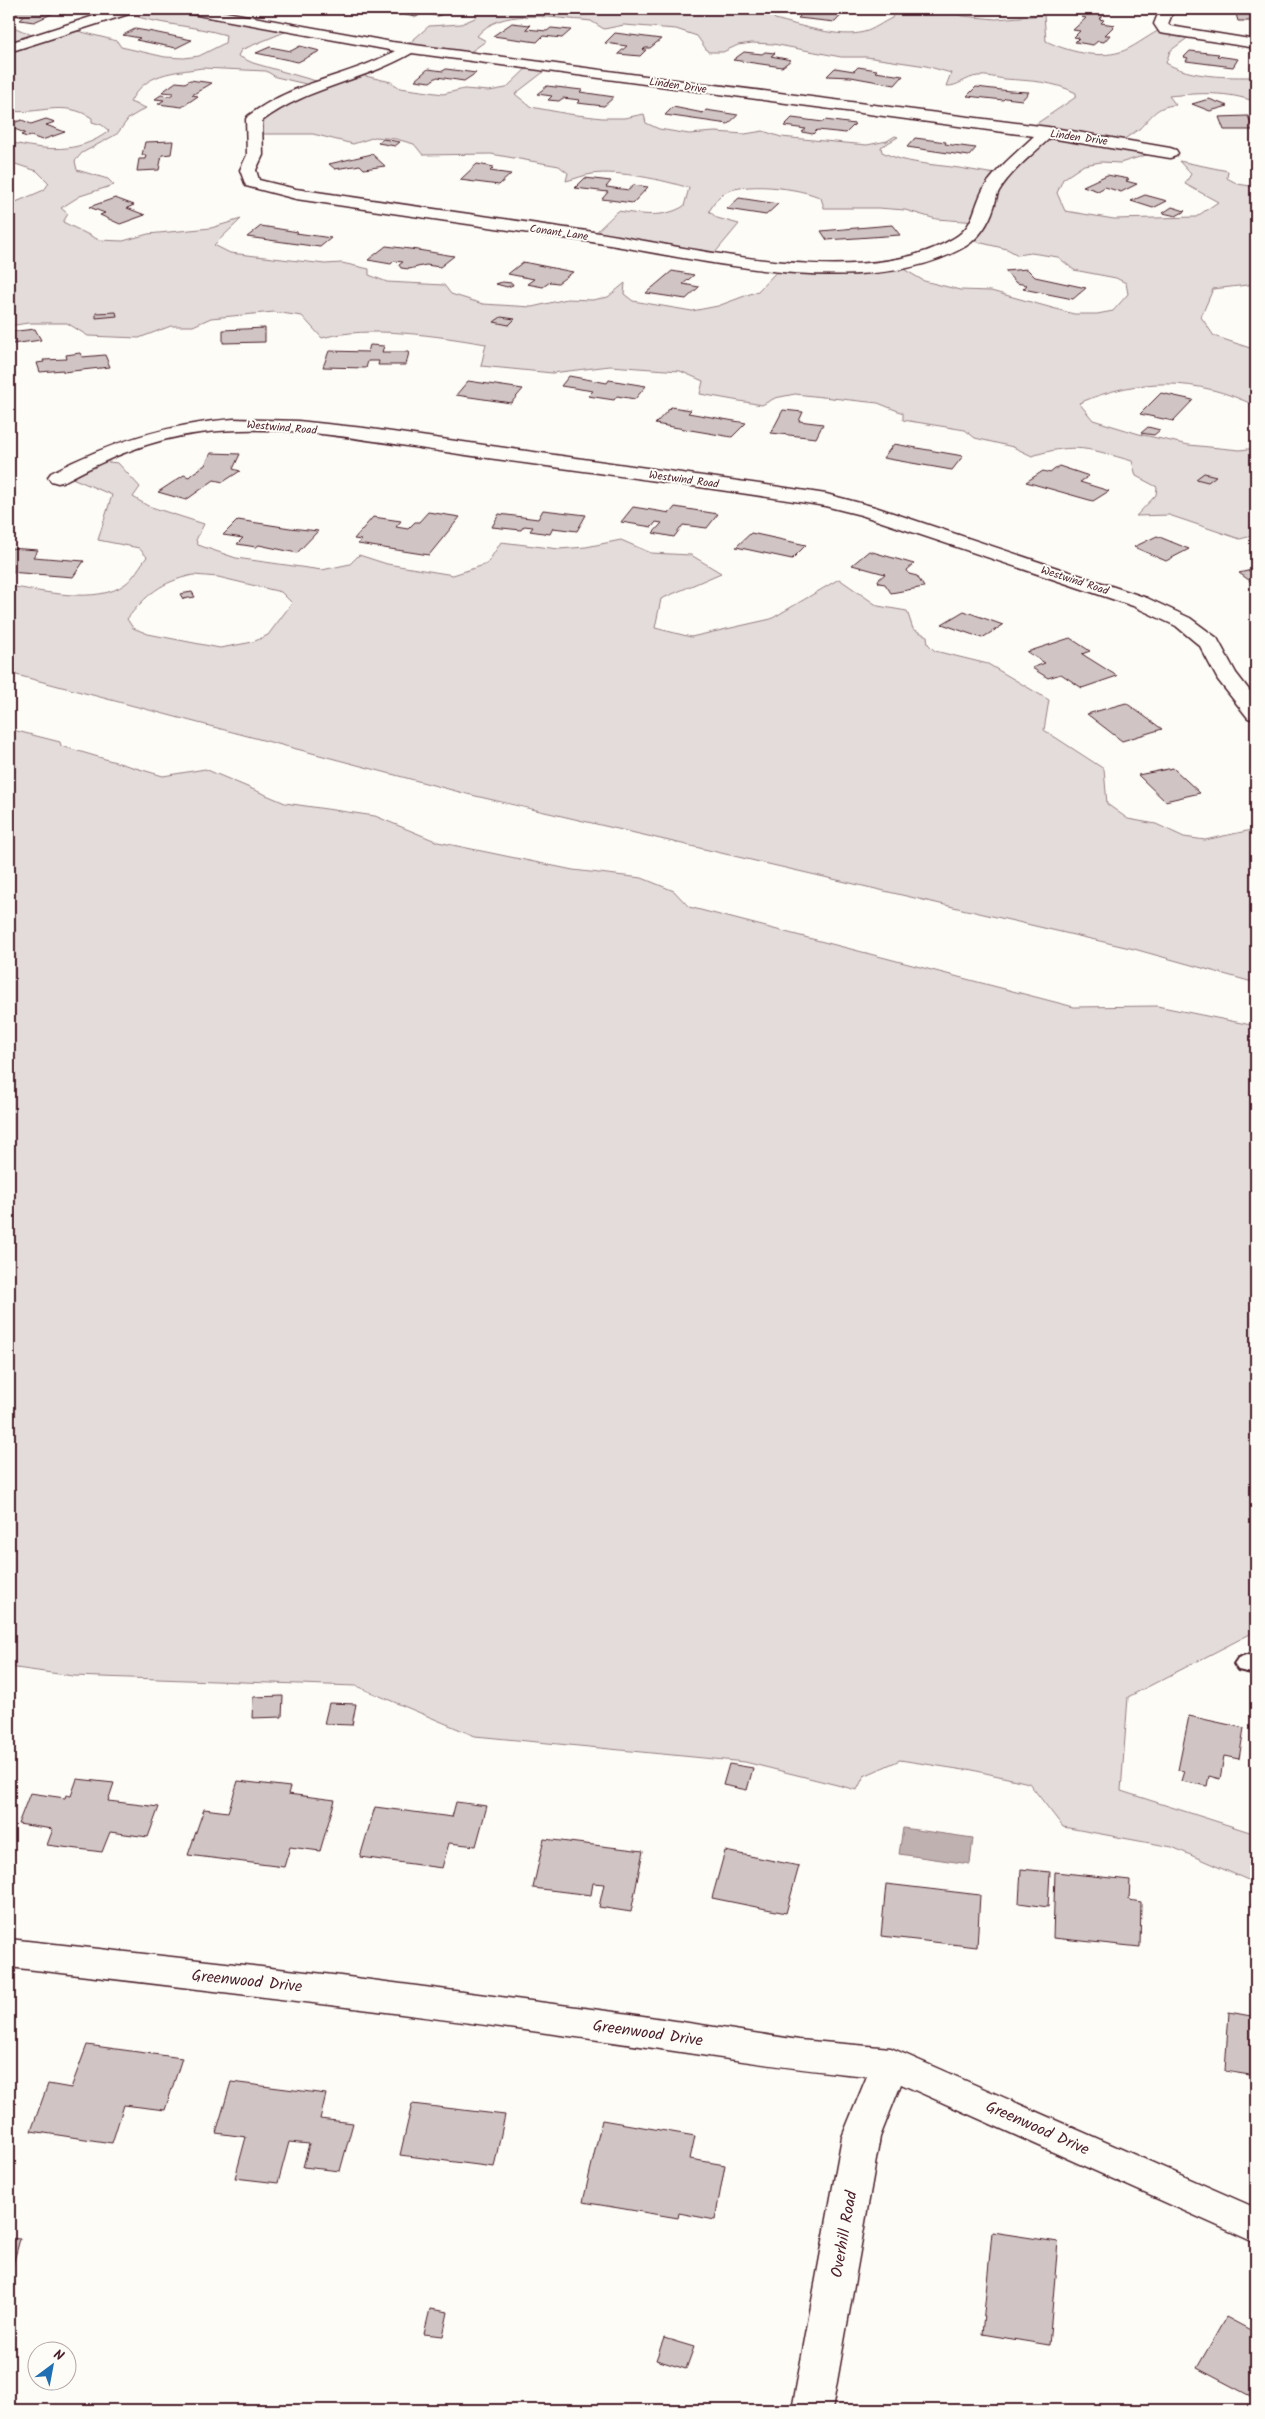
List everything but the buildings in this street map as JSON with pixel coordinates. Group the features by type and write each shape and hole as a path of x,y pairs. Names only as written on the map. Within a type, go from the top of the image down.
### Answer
{"street":[{"path":"9,48 130,9"},
{"name":"Linden Drive","path":"186,9 412,48 668,84 1048,132 1170,153"},
{"path":"1167,9 1161,24 1165,30 1256,44"},
{"name":"Conant Lane","path":"412,48 369,70 298,91 268,106 254,119 255,155 248,170 252,183 296,194 779,266 829,270 870,268 934,255 974,234 991,191 1011,165 1048,132"},
{"name":"Westwind Road","path":"58,477 82,463 121,446 158,435 201,427 241,424 288,426 369,436 826,500 868,511 1140,602 1183,622 1209,643 1226,675 1256,713"},
{"name":"Greenwood Drive","path":"9,1953 333,1990 630,2029 799,2055 891,2063 1256,2226"},
{"name":"Overhill Road","path":"812,2410 860,2137 891,2063"}],"shaded area":[{"path":"128,9 191,9 288,27 292,29 241,50 238,56 253,63 323,83 361,75 391,82 400,88 443,94 464,89 489,91 506,88 530,65 550,67 515,94 531,107 602,118 624,118 644,114 646,123 659,129 689,134 715,132 745,134 763,131 781,137 867,145 887,141 895,136 898,137 881,147 882,152 910,161 1001,175 1044,135 1030,128 1076,97 1076,93 1050,84 985,76 974,77 946,86 951,73 926,66 866,57 841,57 773,44 752,43 738,45 723,52 708,52 697,36 676,29 624,25 604,29 591,21 526,16 498,21 487,27 477,36 486,41 466,55 406,46 429,26 461,24 475,18 483,9 767,9 775,19 843,34 867,31 892,18 894,13 885,9 943,9 963,16 996,19 1044,15 1046,41 1072,51 1102,55 1125,50 1158,31 1190,36 1170,51 1166,63 1187,72 1198,74 1222,77 1256,77 1256,102 1224,94 1169,96 1176,105 1163,107 1158,110 1139,129 1122,141 1156,152 1120,163 1101,162 1084,165 1063,179 1057,193 1065,211 1114,219 1196,217 1218,202 1185,184 1191,174 1179,161 1228,171 1227,178 1238,184 1256,187 1256,284 1213,289 1201,317 1214,336 1256,350 1256,406 1234,396 1212,390 1190,385 1168,384 1124,388 1079,403 1093,420 1139,434 1189,445 1240,450 1256,448 1256,535 1240,539 1169,515 1136,516 1156,495 1157,487 1136,476 1132,461 1094,450 1072,448 1032,456 1013,447 975,438 965,430 903,420 903,413 878,403 795,394 775,398 762,405 700,394 703,381 680,371 610,366 552,373 481,366 486,344 425,335 382,332 341,334 322,338 302,316 274,312 211,318 193,326 171,326 139,338 88,336 67,323 28,323 9,326 9,205 44,190 49,183 37,171 9,162 9,153 11,151 9,142 35,147 73,147 97,139 109,131 102,125 92,122 92,118 71,109 9,111 15,101 9,98 9,25 34,36 70,29 117,41 121,47 165,57 184,58 199,56 225,43 226,35 148,20 123,12","holes":["202,68 266,71 276,77 310,85 254,118 255,134 313,134 353,144 375,137 396,139 414,144 423,155 491,154 559,166 568,173 566,181 592,174 615,173 654,179 689,188 684,206 676,210 660,214 618,211 593,235 714,254 739,224 717,218 709,211 721,195 730,190 742,188 771,187 812,194 821,198 824,208 905,210 936,219 978,222 965,239 1007,249 1018,255 1031,253 1058,257 1074,270 1116,278 1126,283 1128,294 1113,311 1097,314 1074,314 991,291 960,290 924,281 895,264 781,267 758,291 718,306 692,311 633,301 624,294 625,283 608,297 592,300 567,299 532,307 483,304 451,294 444,285 387,282 369,275 369,269 342,263 325,264 230,253 214,245 241,219 211,228 148,234 123,241 99,240 63,222 68,214 61,208 80,196 114,185 108,179 77,170 75,161 82,153 117,134 129,118 146,108 130,102 136,92 152,79 170,73"]},
{"path":"90,460 118,463 140,487 133,497 148,506 204,524 196,540 198,545 236,558 322,570 350,564 359,555 387,564 453,575 487,564 501,542 559,549 586,547 621,540 651,553 691,555 721,573 661,599 655,628 691,637 771,619 839,579 878,606 907,611 913,629 927,636 928,644 935,651 988,664 1049,700 1044,730 1104,769 1107,804 1128,819 1156,824 1184,837 1205,840 1256,829 1256,983 1134,949 467,794 9,673 9,586 68,595 100,594 125,584 147,557 139,548 98,540 112,495 65,475","holes":["193,575 218,577 281,592 292,603 268,635 253,642 220,648 148,634 133,628 127,619 148,596 163,585"]},
{"path":"9,729 60,742 61,746 163,776 205,769 285,803 375,816 438,842 573,870 642,878 674,891 689,907 1074,1007 1157,1006 1256,1026 1256,1631 1128,1697 1121,1791 1256,1834 1256,1909 1253,1908 1255,1883 1172,1847 1063,1827 1029,1783 968,1769 964,1770 900,1760 864,1776 857,1790 745,1762 475,1736 356,1686 73,1676 9,1667"},
{"path":"903,1828 973,1838 970,1864 899,1854"}]}
